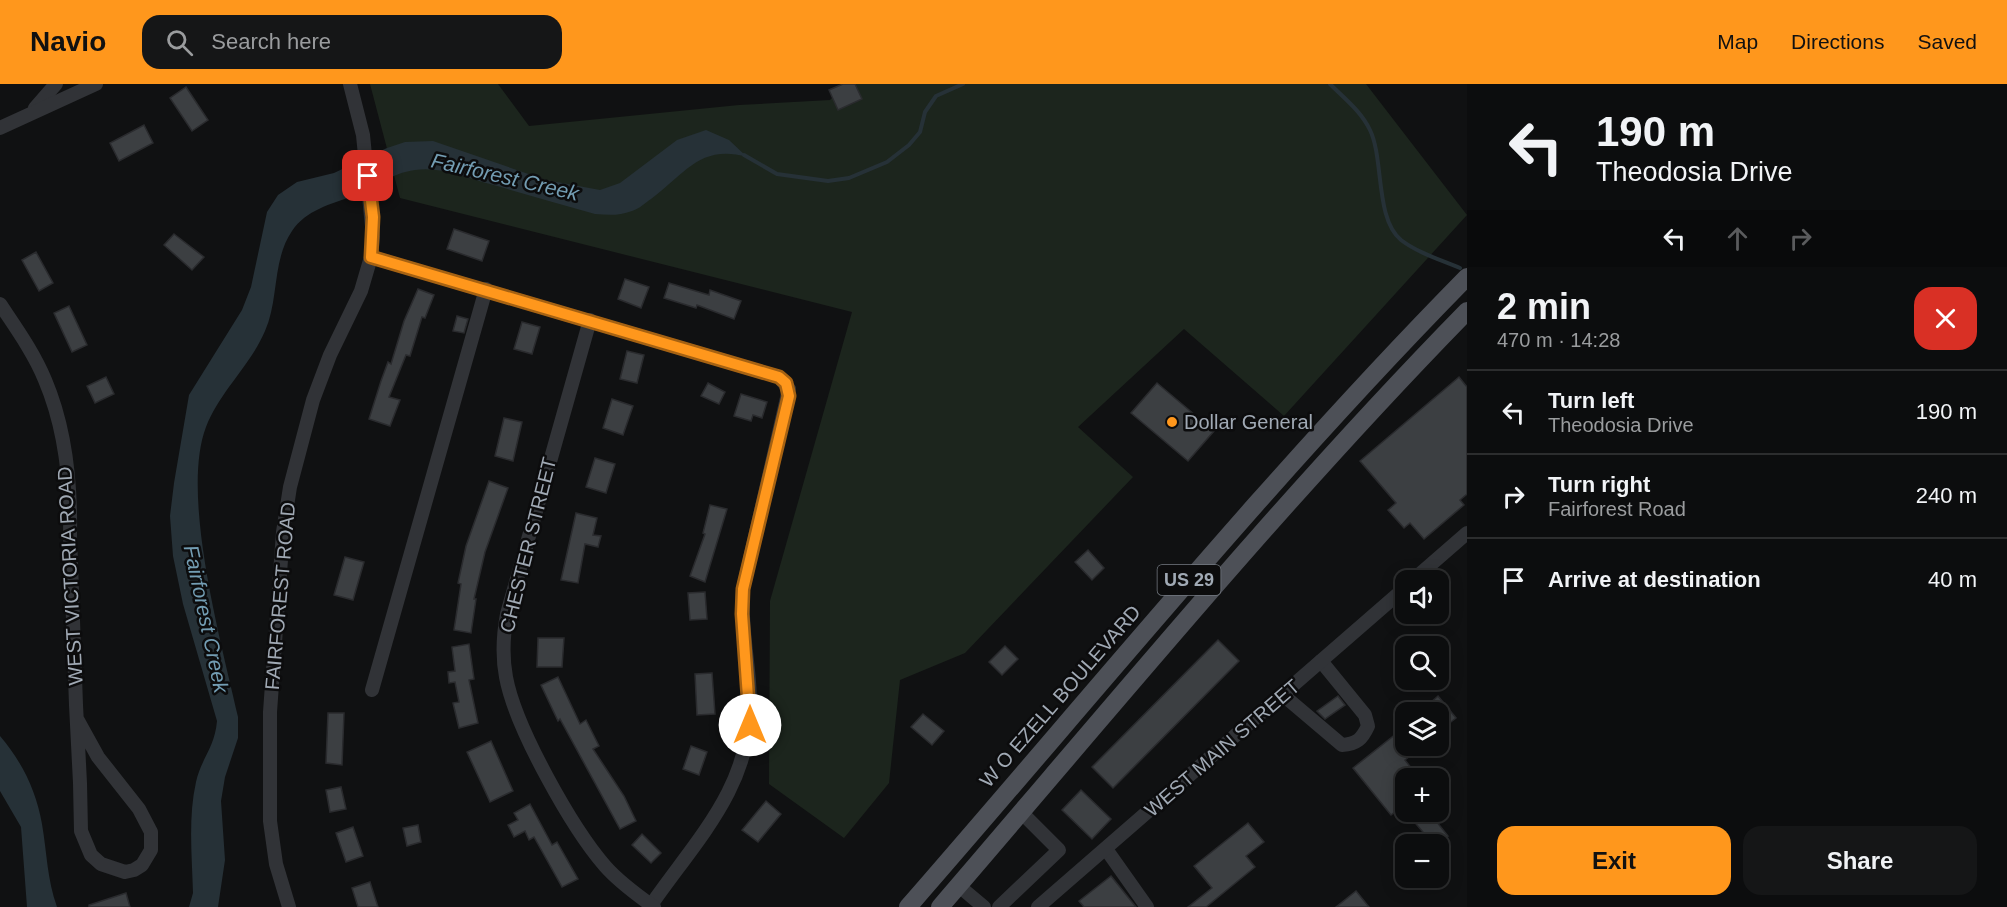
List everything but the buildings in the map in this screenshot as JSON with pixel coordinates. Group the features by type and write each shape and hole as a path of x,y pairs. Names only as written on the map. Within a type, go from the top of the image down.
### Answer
{"main road":[{"name":"W O EZELL BOULEVARD","path":"908,907 1286,470 1389,357 1467,277"},
{"name":"US 29","path":"939,907 1196,608 1467,311"},
{"path":"1286,470 1305,487"},
{"path":"1178,593 1196,608"},
{"path":"1023,774 1040,791"},
{"path":"921,893 939,907"}],"street":[{"path":"27,116 56,84"},
{"path":"0,128 96,84"},
{"name":"FAIRFOREST ROAD","path":"289,907 276,864 270,821 270,712 283,532 290,487 313,400 330,355 362,291 371,257 373,237 366,154 350,84"},
{"path":"371,257 779,377 786,383 789,396 743,589 742,614 750,701 745,753 736,780 722,804 652,906"},
{"path":"372,690 486,289"},
{"name":"WEST VICTORIA ROAD","path":"0,304 34,357 46,381 56,415 66,468 70,512 76,719 81,831 84,844 101,864 125,872 134,870 148,858 152,841 151,832 139,809 99,757 76,719"},
{"name":"CHESTER STREET","path":"590,320 507,614 503,658 512,700 524,730 573,818 604,865 652,906"},
{"path":"1424,570 1467,533"},
{"name":"WEST MAIN STREET","path":"1041,905 1395,597"},
{"path":"1283,695 1342,745 1353,744 1362,738 1368,726 1365,715 1321,661"},
{"path":"999,907 1059,850 1021,812"},
{"path":"1106,849 1147,907"},
{"path":"1025,882 1041,905"},
{"path":"959,886 984,907"}],"shaded area":[{"path":"370,84 498,84 529,126 739,105 830,100 845,84 1366,84 1467,215 1284,416 1184,329 1078,427 1133,477 965,653 900,680 889,783 844,838 769,784 770,601 852,312 400,198"}],"water":[{"path":"706,130 729,140 747,157 731,154 705,158 684,171 642,206 627,213 595,214 453,173 424,169 398,174 361,193 320,209 304,218 292,231 281,254 265,331 259,344 212,414 206,427 199,456 200,530 214,612 238,717 238,738 225,777 221,801 225,860 218,907 189,907 193,893 191,837 196,782 214,738 217,721 183,604 173,556 170,516 174,483 189,395 242,310 251,287 267,212 278,195 297,182 334,173 387,148 405,142 433,141 546,180 600,190 620,183 677,140"},
{"path":"0,736 21,766 36,800 51,886 57,907 27,907 21,827 0,791"}],"waterway":[{"name":"Fairforest Creek","path":"744,155 777,174 828,181 849,178 887,162 909,145 920,132 925,112 936,96 963,84"},
{"name":"Fairforest Creek","path":"1330,84 1357,111 1370,130 1377,156 1383,204 1393,230 1401,240 1415,249 1460,268"}],"place":[{"name":"Dollar General","path":"1172,422"}],"route":[{"path":"368,176 373,217 371,257 779,377 786,383 789,396 743,589 742,614 750,725"}]}
